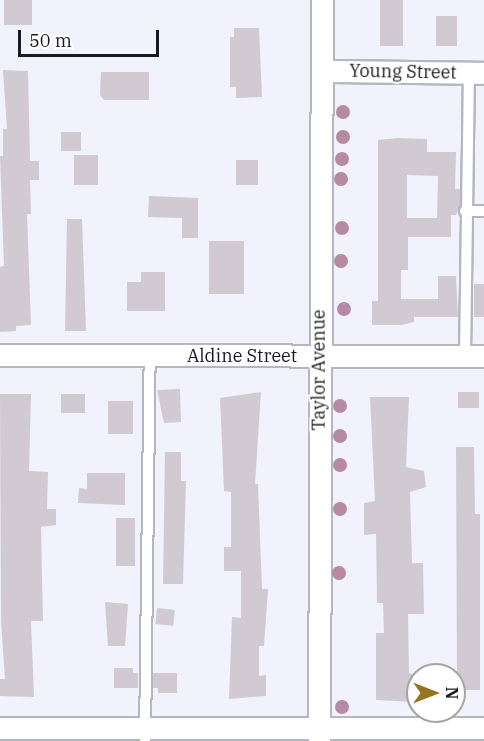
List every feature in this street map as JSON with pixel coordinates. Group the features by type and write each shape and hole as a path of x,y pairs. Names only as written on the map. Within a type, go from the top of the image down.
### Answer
{"street":[{"name":"Taylor Avenue","path":"319,734 322,0"},
{"name":"Young Street","path":"322,71 477,73"},
{"name":"Aldine Street","path":"0,355 475,356"},
{"path":"0,728 145,734 319,734 484,728"}],"lane":[{"path":"475,356 465,211 477,73"},
{"path":"465,211 484,211"},
{"path":"145,734 150,355"}],"building":[{"path":"4,0 32,0 32,25 4,25"},
{"path":"380,0 403,0 403,46 380,46"},
{"path":"436,16 457,16 457,46 436,46"},
{"path":"234,28 259,28 262,97 236,98 236,87 230,87 230,37 234,37"},
{"path":"3,70 28,71 30,161 39,161 39,180 30,180 31,214 27,214 31,325 16,326 16,331 0,332 0,267 4,266 0,156 3,156 3,129 7,129"},
{"path":"101,72 149,72 149,100 104,100 100,95"},
{"path":"61,132 81,132 81,151 61,151"},
{"path":"427,139 427,152 456,152 455,189 460,189 460,206 456,215 451,215 451,237 408,237 408,270 401,270 401,299 438,299 438,276 456,276 458,317 414,317 414,322 402,325 372,325 372,301 378,301 378,140","holes":["407,175 438,176 437,218 407,218"]},
{"path":"74,155 98,155 98,185 74,185"},
{"path":"236,160 258,160 258,185 236,185"},
{"path":"149,196 198,198 198,238 182,238 182,218 148,217"},
{"path":"67,219 82,219 86,331 65,331"},
{"path":"209,241 244,241 244,294 209,294"},
{"path":"141,272 165,272 165,311 127,311 127,282 141,282"},
{"path":"474,284 484,284 484,317 474,317"},
{"path":"180,389 181,422 164,423 157,390"},
{"path":"261,392 255,484 258,484 262,589 268,589 264,646 259,646 259,676 266,675 266,696 229,699 232,617 241,618 241,571 224,571 224,547 231,547 231,492 224,491 220,398"},
{"path":"458,392 479,392 479,408 458,408"},
{"path":"0,394 31,394 29,471 48,472 47,509 56,509 56,525 41,527 43,621 31,621 34,697 0,696 0,679 5,679 1,621"},
{"path":"61,394 85,394 85,413 61,413"},
{"path":"370,397 409,397 406,467 424,471 426,487 410,492 412,563 423,563 424,614 408,614 409,663 406,663 406,702 376,700 376,633 384,633 383,603 377,603 376,534 364,535 364,503 375,501"},
{"path":"108,401 133,401 133,434 108,434"},
{"path":"456,447 474,447 475,514 480,514 480,690 466,690 466,663 457,663"},
{"path":"165,452 181,452 181,481 186,481 183,584 163,584"},
{"path":"87,473 125,473 125,505 78,503 79,488 87,489"},
{"path":"116,518 135,518 135,566 116,566"},
{"path":"105,602 128,604 125,646 108,646"},
{"path":"157,608 175,610 173,626 155,624"},
{"path":"114,668 133,668 133,673 138,673 138,688 114,688"},
{"path":"153,673 177,673 177,693 158,693 158,688 153,688"}]}
